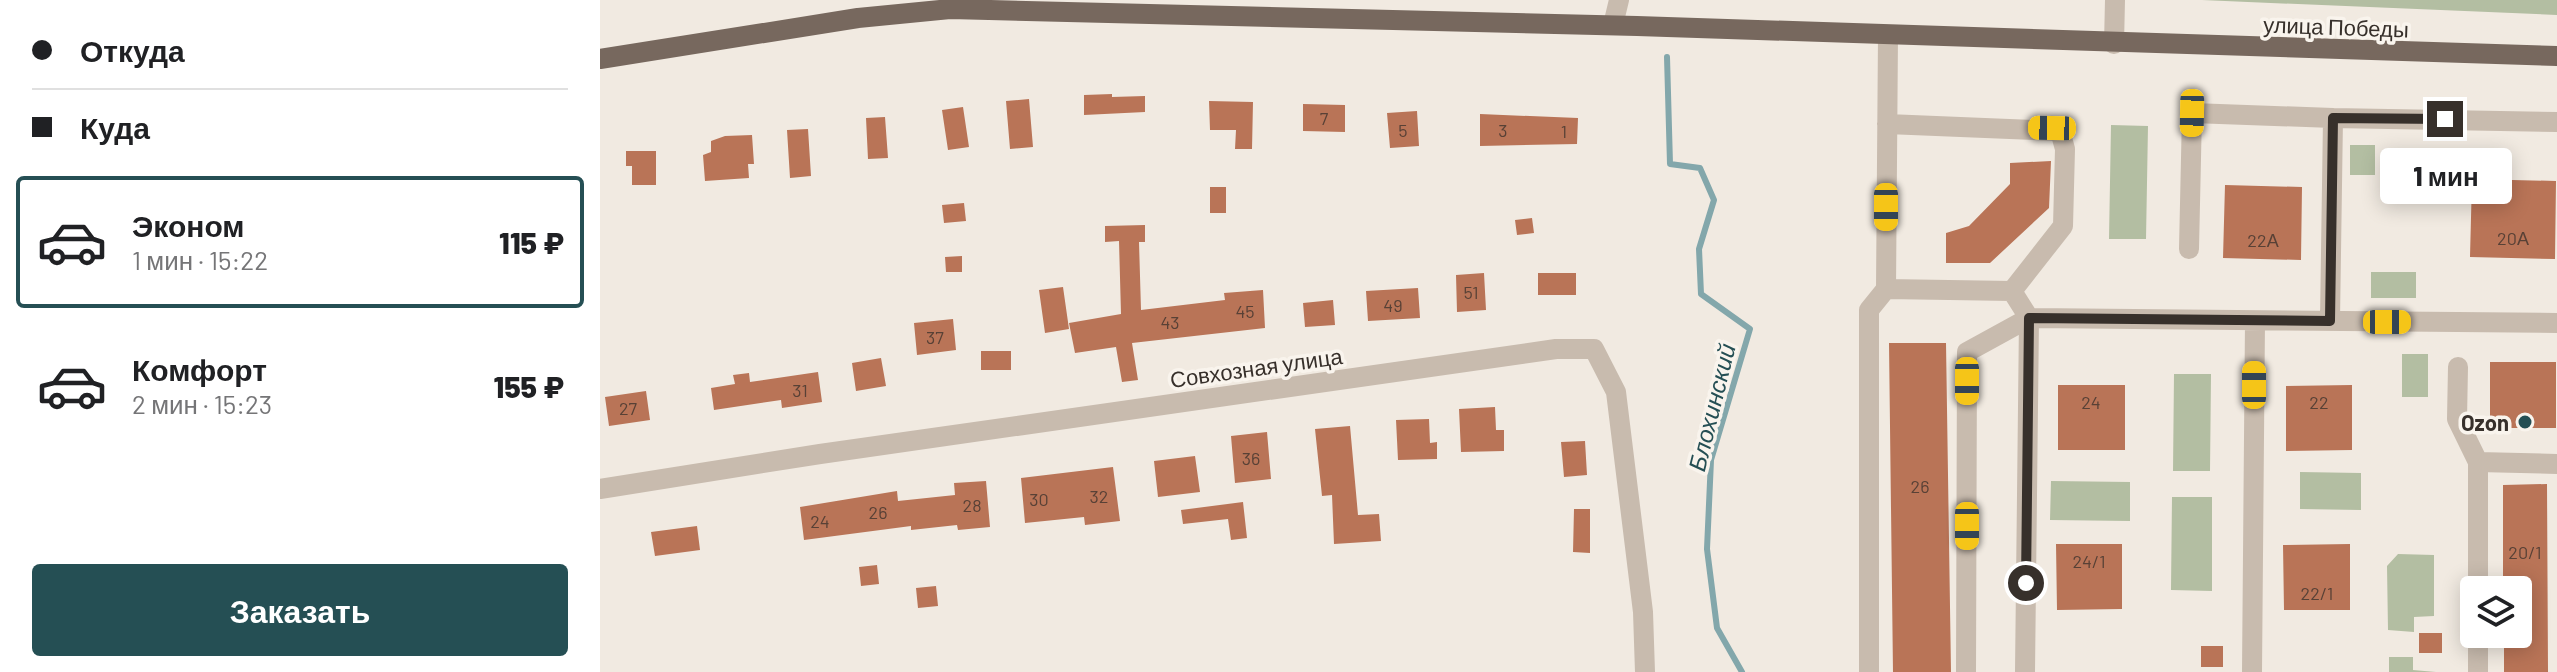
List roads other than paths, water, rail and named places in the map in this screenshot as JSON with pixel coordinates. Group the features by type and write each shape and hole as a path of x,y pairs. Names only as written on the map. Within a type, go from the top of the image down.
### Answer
{"main road":[{"name":"улица Победы","path":"600,59 858,18 950,9 1613,25 2114,44 2557,56"}],"street":[{"path":"1613,25 1619,0"},
{"path":"2114,44 2115,0"},
{"path":"1869,672 1869,310 1886,289 1888,35"},
{"path":"2189,249 2192,113 2557,122"},
{"path":"2330,321 2333,118"},
{"path":"1887,124 2060,131 2065,149 2063,226 2012,291"},
{"path":"1886,289 2012,291"},
{"path":"2012,291 2029,318 2025,672"},
{"path":"1966,672 1967,352 2029,318 2557,323"},
{"path":"2252,672 2255,321"},
{"name":"Совхозная улица","path":"600,489 1556,349 1594,349 1616,392 1643,612 1645,672"},
{"path":"2458,367 2457,419 2478,462 2478,576"},
{"path":"2478,462 2557,464"},
{"path":"2478,648 2478,672"}],"waterway":[{"name":"Блохинский","path":"1667,57 1670,164 1700,168 1714,200 1699,249 1701,294 1750,329 1711,460 1707,549 1717,628 1742,672"}],"place":[{"name":"Ozon","path":"2525,422"}]}
